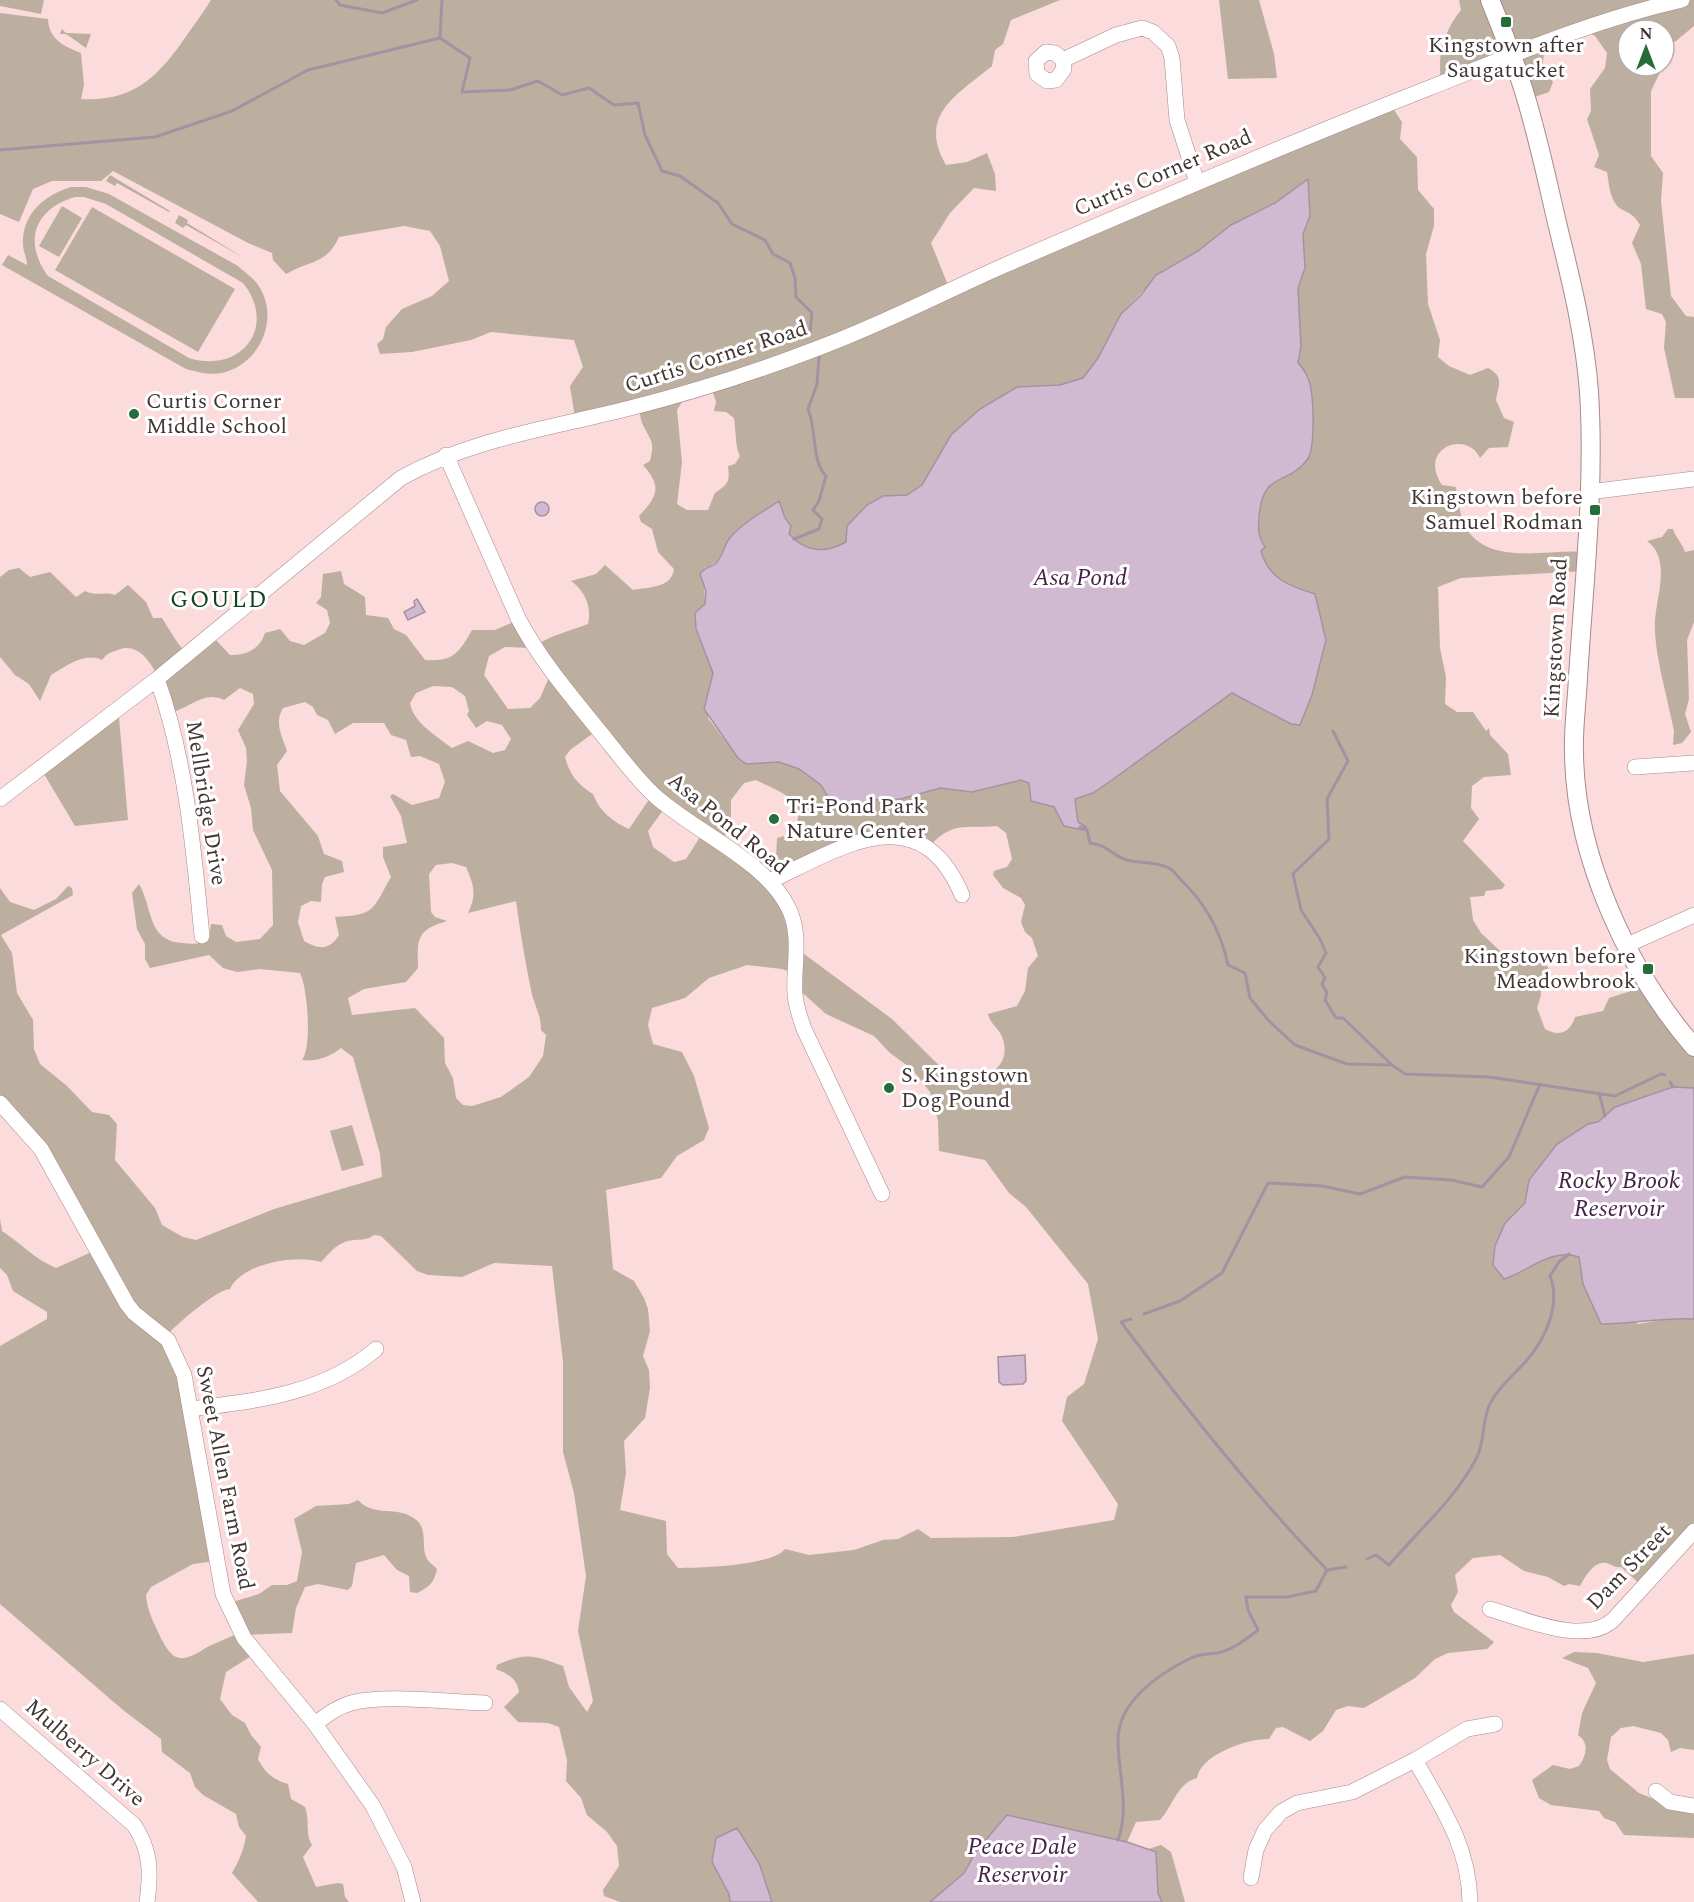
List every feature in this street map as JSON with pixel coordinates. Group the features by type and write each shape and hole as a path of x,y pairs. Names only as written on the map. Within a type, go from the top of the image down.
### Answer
{"main road":[{"name":"Kingstown Road","path":"1490,0 1512,55 1541,154 1582,336 1591,432 1574,762 1586,833 1625,946 1660,1005 1694,1047"}],"street":[{"name":"Curtis Corner Road","path":"0,799 157,679 401,478 446,455 548,425 628,409 689,392 822,347 1197,182 1566,33 1633,11 1682,0"},
{"path":"1063,60 1132,30 1142,28 1161,38 1168,46 1172,58 1177,120 1197,182"},
{"name":"Asa Pond Road","path":"446,455 518,618 531,643 558,679 653,794 682,819 770,881 788,908 794,925 797,953 794,992 804,1029 882,1194"},
{"path":"1589,492 1694,478"},
{"name":"Mellbridge Drive","path":"157,679 168,707 182,783 202,936"},
{"path":"1635,767 1694,763"},
{"path":"770,881 854,842 882,836 897,837 926,845 937,854 947,864 962,895"},
{"path":"1625,946 1694,915"},
{"name":"Sweet Allen Farm Road","path":"0,1103 41,1149 130,1310 158,1329 171,1345 184,1375 223,1594 244,1638 315,1724 385,1825 404,1867 413,1902"},
{"path":"190,1409 293,1392 321,1384 349,1371 376,1349"},
{"name":"Dam Street","path":"1490,1609 1565,1630 1595,1631 1607,1626 1614,1619 1694,1531"},
{"path":"315,1724 333,1710 352,1703 372,1700 485,1703"},
{"name":"Mulberry Drive","path":"0,1709 134,1825 143,1839 151,1867 147,1902"},
{"path":"1251,1878 1256,1850 1265,1830 1281,1812 1297,1803 1352,1792 1415,1760 1467,1729 1495,1725"},
{"path":"1415,1760 1459,1840 1468,1867 1470,1902"},
{"path":"1656,1791 1670,1802 1694,1806"}],"shaded area":[{"path":"0,0 44,0 41,14 0,6"},
{"path":"211,0 1060,0 1011,20 1003,44 995,50 992,66 954,97 939,119 936,133 938,148 946,165 967,162 987,153 995,174 996,191 974,188 950,213 931,243 948,285 1390,104 1402,122 1400,139 1417,157 1418,190 1434,209 1434,226 1426,254 1428,304 1440,340 1438,357 1449,366 1470,375 1488,368 1493,371 1499,378 1496,400 1504,418 1514,422 1508,447 1489,448 1480,458 1474,449 1465,445 1456,444 1447,447 1436,461 1436,472 1442,485 1456,487 1465,526 1483,545 1510,553 1585,552 1584,571 1461,578 1438,587 1440,648 1446,677 1445,704 1457,712 1473,712 1486,731 1489,728 1490,735 1508,754 1511,775 1484,777 1472,786 1471,808 1479,819 1463,841 1505,885 1502,889 1486,891 1484,896 1470,897 1473,920 1481,933 1499,950 1511,957 1540,958 1551,971 1539,978 1541,995 1537,1008 1545,1029 1555,1033 1567,1030 1575,1017 1603,1011 1609,998 1631,991 1637,981 1694,1051 1694,1088 1672,1087 1615,1107 1598,1122 1588,1124 1557,1144 1529,1180 1525,1203 1505,1223 1495,1246 1493,1264 1504,1279 1559,1255 1579,1257 1583,1284 1638,1324 1673,1318 1694,1319 1694,1530 1641,1585 1621,1567 1607,1563 1594,1567 1580,1586 1569,1584 1564,1586 1548,1577 1524,1571 1500,1555 1473,1558 1455,1575 1458,1592 1451,1605 1454,1612 1494,1642 1487,1649 1448,1653 1435,1659 1415,1678 1364,1708 1348,1706 1336,1710 1323,1731 1310,1741 1283,1727 1276,1728 1269,1739 1249,1741 1216,1755 1200,1770 1197,1778 1180,1790 1160,1820 1136,1822 1127,1842 1007,1815 977,1850 964,1873 930,1902 772,1902 759,1863 712,1861 729,1894 730,1902 620,1902 604,1896 603,1890 619,1866 617,1846 607,1832 587,1815 581,1798 566,1781 567,1760 559,1727 548,1723 518,1722 504,1707 519,1692 518,1687 511,1677 496,1669 497,1665 515,1658 530,1656 545,1659 563,1666 569,1687 587,1712 593,1701 578,1631 586,1576 574,1493 563,1452 563,1362 552,1266 494,1263 462,1277 428,1275 417,1271 381,1236 374,1235 341,1243 321,1262 285,1260 258,1267 236,1280 230,1289 207,1301 167,1335 178,1356 215,1561 193,1564 151,1587 146,1595 163,1643 172,1654 182,1658 189,1657 238,1633 229,1603 259,1594 272,1585 287,1585 297,1581 302,1552 294,1519 316,1506 349,1504 358,1500 371,1509 408,1515 415,1519 422,1528 425,1554 437,1569 430,1584 417,1593 410,1592 409,1576 397,1570 384,1555 356,1563 352,1586 348,1590 318,1584 305,1587 296,1608 292,1633 244,1635 256,1653 226,1672 220,1699 232,1715 245,1723 261,1747 258,1759 267,1772 288,1784 291,1799 305,1807 312,1845 303,1857 316,1887 343,1884 345,1897 349,1902 258,1902 232,1873 241,1855 246,1836 239,1827 236,1814 203,1795 195,1787 190,1773 162,1752 161,1739 123,1710 0,1604 0,1346 47,1319 47,1312 13,1291 7,1275 0,1268 0,1219 2,1231 35,1256 56,1268 96,1250 55,1172 0,1101 0,888 10,902 34,910 56,899 68,886 72,888 73,895 1,935 12,953 17,993 33,1020 34,1049 40,1064 67,1086 92,1112 109,1115 117,1124 115,1160 155,1208 162,1225 183,1237 196,1240 274,1209 382,1177 380,1154 353,1057 341,1048 323,1058 302,1060 307,1044 308,1018 300,973 259,969 237,972 223,968 209,955 150,968 145,959 145,944 137,929 132,893 139,884 157,930 171,941 190,944 203,942 209,939 211,924 222,925 226,936 236,942 260,939 273,925 272,870 253,830 251,808 244,785 246,748 238,730 254,704 253,694 240,688 224,700 217,697 203,698 172,712 153,668 138,651 129,648 111,652 102,660 89,658 69,664 51,675 40,701 29,684 15,675 0,657 0,577 9,570 19,568 30,577 50,572 76,597 85,591 93,594 115,595 128,585 146,602 153,618 162,618 186,653 211,635 230,655 252,650 260,643 265,633 280,629 290,641 304,645 325,633 330,623 327,610 316,603 321,597 323,574 341,571 344,584 365,597 366,615 388,618 394,629 406,635 425,660 435,660 449,657 459,650 472,630 495,630 516,621 532,648 552,637 588,624 589,612 586,600 571,581 596,574 605,565 633,590 659,586 669,580 674,569 658,552 652,529 641,522 639,516 654,497 655,485 643,465 650,461 652,445 642,423 638,405 575,418 570,386 583,367 574,340 491,332 471,340 412,352 380,354 377,344 383,339 386,327 402,309 432,296 449,281 440,246 430,231 404,226 339,237 329,253 317,261 286,274 273,260 272,253 248,243 113,171 101,181 52,181 33,189 19,222 0,214 0,13 48,19 54,37 63,45 81,53 84,85 81,99 100,99 130,91 155,74 177,50","holes":["1308,179 1310,216 1303,234 1305,268 1298,288 1301,347 1298,362 1309,378 1294,471 1273,482 1261,497 1258,535 1265,547 1261,551 1265,561 1275,575 1297,588 1315,594 1326,640 1306,710 1300,720 1291,724 1233,692 1093,793 1075,799 1078,822 1072,826 1064,825 1054,807 1031,801 1029,782 1021,780 972,792 940,788 908,797 868,800 844,812 831,803 821,785 799,769 779,762 760,763 738,758 708,718 714,673 696,629 695,613 705,604 704,568 717,561 728,540 738,528 779,502 791,526 789,534 802,545 823,549 846,542 847,526 867,505 907,495 922,485 951,435 980,409 1017,387 1060,386 1083,378 1098,358 1121,314 1163,270 1198,251 1237,222 1275,203","711,386 716,402 714,411 726,412 734,418 736,443 740,456 735,464 728,466 727,482 715,493 708,510 687,510 677,504 682,462 677,410 688,392","505,647 530,648 550,675 540,698 530,708 508,709 484,675 489,656","433,686 452,687 465,696 469,711 467,715 476,728 487,721 502,725 511,739 505,750 493,753 468,741 452,748 426,728 412,710 410,703 416,693","305,702 313,707 317,715 328,720 335,734 353,723 384,723 391,735 406,740 411,757 420,756 439,764 445,782 439,798 412,805 393,794 390,796 401,816 407,843 383,847 383,857 391,877 376,904 358,915 335,917 339,935 332,944 324,947 304,941 298,922 301,906 311,901 321,902 322,884 325,877 344,872 342,861 324,854 318,836 280,791 277,765 287,751 280,730 280,714 283,708","595,732 650,798 629,829 617,823 603,811 593,794 583,787 569,769 565,757 570,750","756,780 791,799 796,806 797,823 791,834 777,838 775,882 873,840 927,849 944,834 959,828 997,826 1006,833 1012,859 1007,867 994,871 993,875 1003,888 1021,898 1025,905 1021,922 1025,932 1032,938 1038,956 1028,968 1025,991 1017,1006 988,1014 1001,1034 1005,1048 1004,1057 994,1071 960,1086 892,1019 796,948 787,906 758,874 719,845 731,826 731,800 744,783","664,809 700,837 686,859 674,862 653,847 648,831","452,863 466,867 473,890 473,901 468,913 516,901 531,990 541,1030 546,1035 543,1056 529,1077 501,1097 472,1106 463,1105 456,1098 453,1078 445,1063 444,1038 415,1008 352,1015 348,998 364,989 406,982 418,968 419,942 424,932 447,921 435,917 431,912 429,874 436,865","747,965 782,969 795,974 796,987 826,1014 874,1036 890,1053 912,1069 930,1092 938,1121 939,1151 985,1160 1009,1193 1026,1207 1088,1284 1098,1339 1084,1384 1067,1397 1062,1421 1118,1504 1114,1520 1013,1537 931,1538 918,1529 898,1539 883,1540 854,1550 809,1555 785,1549 777,1555 751,1562 678,1568 667,1554 666,1521 620,1510 626,1473 624,1441 645,1418 650,1388 649,1370 643,1356 650,1331 648,1309 634,1281 613,1269 606,1190 661,1178 677,1156 704,1140 709,1128 694,1076 682,1052 653,1044 648,1025 652,1008 685,998 709,978"]},
{"path":"1219,0 1259,0 1274,54 1277,78 1228,79"},
{"path":"1459,0 1694,0 1694,26 1676,41 1676,18 1616,18 1616,78 1657,78 1651,91 1651,156 1663,173 1661,201 1671,296 1686,316 1694,317 1694,398 1675,398 1664,348 1666,322 1662,314 1646,309 1641,264 1632,243 1640,225 1634,217 1614,202 1607,172 1594,167 1599,155 1587,119 1591,111 1590,89 1605,68 1607,53 1595,36 1578,27 1546,40 1542,68 1553,82 1549,92 1529,99 1513,58 1441,80 1441,51 1447,34 1461,10"},
{"path":"62,29 66,33 91,34 86,48 66,34 60,34"},
{"path":"110,175 170,211 117,183 115,186 106,181"},
{"path":"71,187 86,187 109,194 238,266 249,275 263,293 267,306 265,332 253,354 243,363 225,372 208,374 186,369 2,265 8,255 27,265 23,235 30,216 43,201","holes":["75,197 84,197 106,204 243,283 253,300 257,316 255,330 249,343 238,353 224,359 208,361 189,358 48,276 36,251 37,228 42,218 61,202"]},
{"path":"62,206 82,218 59,257 39,246"},
{"path":"92,207 235,289 198,352 55,270"},
{"path":"179,215 188,220 187,223 246,259 186,225 183,228 175,223"},
{"path":"1668,529 1673,529 1685,552 1694,550 1694,622 1687,640 1689,699 1685,714 1691,732 1682,743 1673,745 1674,731 1655,632 1661,567 1659,557 1647,541 1662,537"},
{"path":"119,717 128,820 75,826 44,774"},
{"path":"352,1125 364,1165 342,1171 330,1131"},
{"path":"1574,1652 1597,1653 1643,1662 1694,1654 1694,1750 1680,1748 1671,1752 1668,1740 1661,1733 1633,1726 1621,1728 1611,1737 1607,1760 1610,1769 1639,1793 1673,1807 1694,1809 1694,1838 1624,1835 1615,1822 1604,1818 1599,1811 1551,1805 1539,1798 1532,1780 1553,1765 1570,1769 1579,1766 1585,1754 1584,1742 1578,1735 1582,1713 1596,1683 1588,1668 1562,1658"},
{"path":"1161,1845 1171,1852 1185,1902 1162,1902 1158,1893 1156,1853 1148,1849"}],"water":[{"name":"Asa Pond","path":"1308,179 1310,216 1303,234 1305,268 1298,288 1301,347 1298,362 1306,374 1312,395 1312,444 1307,460 1299,468 1270,485 1261,502 1259,517 1260,536 1265,547 1261,551 1265,561 1281,580 1315,594 1326,640 1312,695 1300,725 1291,724 1232,693 1093,793 1075,799 1078,822 1086,827 1083,830 1064,826 1054,807 1031,801 1029,783 1021,780 972,792 940,788 901,799 868,800 844,812 836,811 821,785 799,769 779,762 746,764 738,758 704,709 713,673 696,629 695,613 705,604 706,591 700,574 718,561 734,533 779,501 785,518 791,526 789,534 802,545 823,549 846,542 847,526 867,505 883,496 907,495 922,485 951,435 980,409 1017,387 1060,385 1083,378 1098,358 1121,314 1141,295 1156,275 1198,251 1231,225 1275,203"},
{"path":"539,502 545,502 549,509 545,516 539,516 535,512 535,506"},
{"path":"417,599 425,612 408,620 404,612 415,606 414,601"},
{"name":"Rocky Brook Reservoir","path":"1673,1087 1694,1088 1694,1319 1601,1324 1583,1284 1579,1257 1559,1255 1504,1279 1493,1265 1495,1246 1505,1223 1525,1203 1529,1180 1557,1144 1588,1124 1598,1122 1615,1107"},
{"path":"1025,1355 1026,1381 1023,1384 1003,1385 999,1382 998,1357"},
{"name":"Peace Dale Reservoir","path":"1007,1815 1127,1842 1156,1852 1158,1893 1162,1902 930,1902 964,1873 977,1850"},
{"path":"737,1828 759,1863 772,1902 730,1902 729,1894 712,1862 716,1838"}],"waterway":[{"path":"336,0 340,5 382,13 417,0"},
{"path":"440,37 442,0"},
{"path":"0,150 155,137 232,111 308,70 440,38 470,58 462,92 510,90 538,81 562,95 589,88 614,105 638,103 645,135 662,171 680,176 718,203 732,224 765,240 773,254 790,263 795,278 796,297 812,313 810,332"},
{"path":"794,539 819,529 822,519 813,510 819,501 826,476 818,462 808,409 817,384 819,357"},
{"path":"1333,731 1348,761 1327,799 1329,839 1293,874 1301,910 1320,939 1326,953 1318,967 1325,978 1322,984 1327,993 1325,1000 1336,1018 1343,1018 1391,1064"},
{"path":"1080,827 1087,830 1090,843 1102,846 1117,856 1127,860 1158,864 1174,872 1191,890 1211,919 1217,930 1228,965 1245,973 1250,998 1269,1021 1295,1045 1347,1064 1392,1065 1405,1074 1489,1077 1615,1096 1661,1074 1665,1075"},
{"path":"1670,1082 1673,1087"},
{"path":"1144,1314 1180,1301 1222,1273 1268,1183 1322,1186 1360,1194 1405,1177 1451,1180 1482,1187 1509,1157 1540,1084"},
{"path":"1599,1093 1605,1116"},
{"path":"1367,1559 1376,1555 1389,1565 1458,1488 1479,1453 1487,1412 1492,1399 1527,1360 1546,1331 1554,1298 1550,1276 1559,1262 1569,1254"},
{"path":"1131,1319 1121,1322 1170,1386 1246,1480 1327,1570"},
{"path":"1118,1840 1123,1815 1118,1740 1120,1726 1133,1701 1154,1680 1179,1664 1197,1656 1229,1649 1258,1630 1248,1610 1246,1597 1287,1597 1316,1591 1327,1570 1346,1567"}],"place":[{"name":"Kingstown after Saugatucket","path":"1506,22"},
{"name":"Curtis Corner Middle School","path":"134,414"},
{"name":"Kingstown before Samuel Rodman","path":"1595,510"},
{"name":"Tri-Pond Park Nature Center","path":"774,819"},
{"name":"Kingstown before Meadowbrook","path":"1648,969"},
{"name":"S. Kingstown Dog Pound","path":"889,1088"}],"district":[{"name":"GOULD","path":"219,600"}]}
